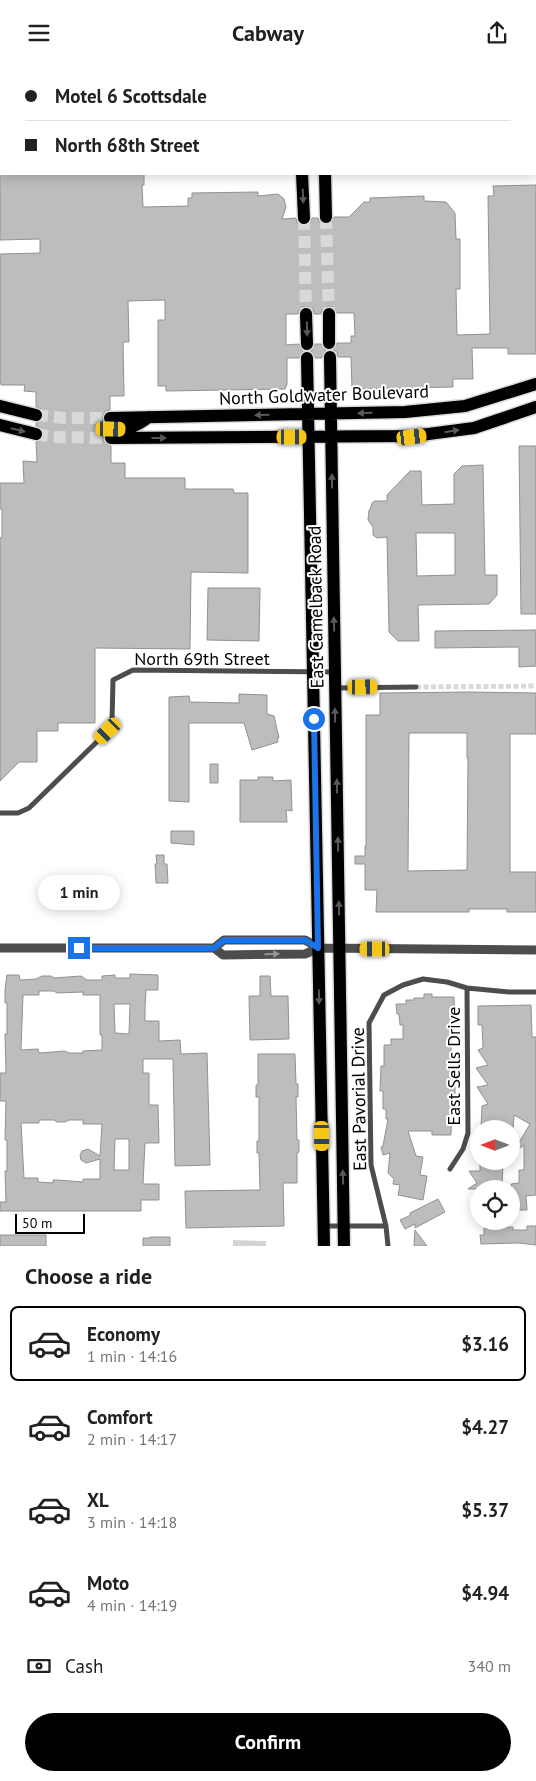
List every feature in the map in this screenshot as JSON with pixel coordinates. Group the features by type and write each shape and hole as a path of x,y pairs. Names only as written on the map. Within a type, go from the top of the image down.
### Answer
{"main road":[{"path":"302,175 304,218"},
{"path":"325,175 326,217"},
{"path":"306,313 307,344"},
{"path":"329,313 329,343"},
{"name":"East Camelback Road","path":"330,357 344,1246"},
{"name":"East Camelback Road","path":"307,358 324,1246"},
{"name":"North Goldwater Boulevard","path":"133,438 111,428 130,429 136,427 149,417 405,412 465,405 536,384"},
{"path":"0,406 36,415"},
{"path":"133,438 404,437 474,427 536,407"},
{"path":"133,438 152,425 198,423 204,417"},
{"path":"0,425 36,434"}],"street":[{"name":"North 69th Street","path":"0,813 18,813 29,809 108,731 112,721 113,680 132,670 335,673"},
{"path":"335,688 416,687"},
{"path":"214,948 224,940 305,940 318,948"},
{"path":"0,948 214,948 223,955 305,954 318,948 536,950"},
{"name":"East Pavorial Drive","path":"388,1246 386,1226 371,1165 369,1023 384,995 403,985 423,979 447,982 467,988"},
{"path":"467,988 508,992 536,991"},
{"name":"East Sells Drive","path":"450,1169 463,1149 468,1133 467,988"},
{"path":"324,1226 386,1226"}],"shaded area":[{"path":"233,1240 266,1241 266,1246 233,1246"}],"building":[{"path":"0,175 144,175 144,185 142,185 143,207 188,206 188,198 192,198 192,193 258,192 258,196 278,194 284,199 286,207 282,219 296,218 297,223 304,226 309,225 312,218 318,218 319,222 326,225 331,224 334,217 349,217 364,202 370,202 370,198 424,196 424,201 446,202 455,213 456,239 460,239 460,289 456,289 457,335 490,334 488,196 494,196 493,186 536,185 536,354 508,354 508,348 472,348 473,379 453,379 453,387 352,389 351,357 338,357 337,352 333,350 337,343 351,343 351,336 355,336 354,313 337,313 333,307 329,306 322,310 321,314 314,314 313,309 306,306 301,307 298,314 286,314 286,345 299,344 303,351 299,358 287,358 287,384 285,389 166,391 166,386 158,386 158,320 165,320 165,300 128,301 129,342 123,342 124,396 110,396 110,410 105,411 102,418 105,424 103,429 104,442 111,446 111,463 125,463 125,478 185,478 185,489 233,489 234,493 248,493 248,573 191,572 190,649 95,648 95,723 58,723 58,731 37,731 37,762 19,762 0,781 0,538 2,537 2,509 0,509 0,483 24,483 23,461 37,462 36,442 41,440 44,435 42,429 36,426 36,423 42,420 44,413 36,407 36,392 24,391 25,385 1,385 0,378 0,254 40,253 40,239 0,240"},
{"path":"315,344 321,344 326,350 322,358 315,358 311,351"},
{"path":"519,446 536,446 536,614 521,614"},
{"path":"483,465 485,575 497,575 497,595 489,604 418,605 419,641 398,641 389,632 387,537 377,538 373,535 373,527 368,520 369,510 375,501 387,501 387,495 410,471 421,471 422,505 454,504 454,474 462,466","holes":["416,533 455,533 455,575 417,576"]},
{"path":"208,588 260,588 259,641 207,640"},
{"path":"536,630 536,666 519,667 519,647 435,648 435,631"},
{"path":"380,693 536,693 536,734 510,734 510,872 536,872 536,912 507,912 507,909 469,909 469,912 376,912 377,890 365,890 365,864 355,864 355,856 365,856 366,846 366,715 380,715","holes":["409,733 467,733 467,870 408,871"]},
{"path":"239,694 267,695 267,714 274,716 279,738 277,738 278,742 252,750 244,723 189,723 189,802 169,801 169,697 189,696 190,702 239,703"},
{"path":"210,764 218,764 218,783 210,783"},
{"path":"258,777 273,777 273,781 291,780 292,811 286,810 287,822 240,822 240,780 258,780"},
{"path":"171,831 194,831 194,845 171,843"},
{"path":"156,855 164,855 164,864 167,864 168,883 156,883"},
{"path":"130,974 158,975 158,990 146,990 145,1021 159,1021 159,1041 180,1040 181,1054 207,1053 210,1165 175,1166 173,1059 143,1059 143,1073 149,1073 149,1105 158,1105 159,1143 145,1143 143,1184 159,1184 159,1200 141,1200 141,1211 0,1211 0,1202 6,1202 5,1171 7,1171 7,1140 5,1140 6,1101 0,1101 0,1073 6,1073 5,1034 7,1034 7,1003 5,1003 5,990 7,975 19,975 20,980 36,979 42,976 54,978 81,976 87,980 102,980 102,976 115,975 115,978 130,978","holes":["39,991 54,991 57,993 83,992 83,995 100,995 102,1050 83,1051 83,1053 69,1053 65,1051 39,1053 38,1049 21,1050 23,995 39,995","114,1004 130,1004 129,1034 115,1033","39,1120 54,1120 57,1122 83,1120 83,1124 102,1124 100,1156 88,1149 82,1151 80,1155 81,1160 86,1163 100,1159 100,1179 83,1179 83,1182 53,1180 53,1183 38,1182 38,1178 24,1178 21,1123 39,1123","115,1139 129,1139 129,1170 114,1170"]},
{"path":"260,976 270,976 271,996 288,996 289,1039 250,1040 249,996 260,996"},
{"path":"424,994 432,994 432,997 454,997 455,1027 451,1027 451,1066 455,1066 455,1094 452,1094 451,1135 432,1135 432,1131 408,1131 416,1156 423,1157 420,1175 427,1176 423,1200 398,1195 400,1185 393,1184 394,1179 388,1173 390,1153 383,1155 381,1147 383,1146 388,1119 386,1119 386,1109 383,1109 383,1091 380,1091 381,1066 384,1066 384,1045 391,1045 391,1039 403,1039 403,1025 400,1025 396,1004 406,1004 406,1000 414,1000 414,998 424,998"},
{"path":"531,1005 532,1037 536,1037 536,1195 526,1196 527,1210 520,1210 519,1170 524,1170 524,1145 520,1148 520,1141 530,1124 514,1115 514,1120 481,1120 482,1106 488,1104 477,1087 488,1085 476,1068 488,1065 478,1050 483,1048 482,1025 478,1025 478,1006"},
{"path":"258,1054 295,1054 296,1084 298,1084 298,1097 296,1097 299,1152 297,1153 297,1183 283,1183 284,1226 186,1228 185,1191 260,1190 259,1153 257,1153 257,1141 259,1141 259,1097 256,1097"},
{"path":"503,1170 502,1180 475,1180 469,1171"},
{"path":"438,1199 445,1212 415,1228 415,1224 405,1229 400,1220"},
{"path":"527,1226 536,1226 536,1245 519,1243 481,1244 480,1235 484,1235 484,1230 527,1230"},
{"path":"415,1230 427,1246 414,1246"},
{"path":"0,1235 46,1235 46,1246 0,1246"},
{"path":"170,1237 170,1246 143,1246 143,1238"}],"tunnel":[{"path":"326,217 329,314"},
{"path":"304,218 306,314"},
{"path":"36,415 63,418 110,418"},
{"path":"36,434 52,437 111,438"},
{"path":"416,687 536,686"}],"route":[{"path":"79,948 214,948 224,940 305,940 318,948 314,719"}]}
